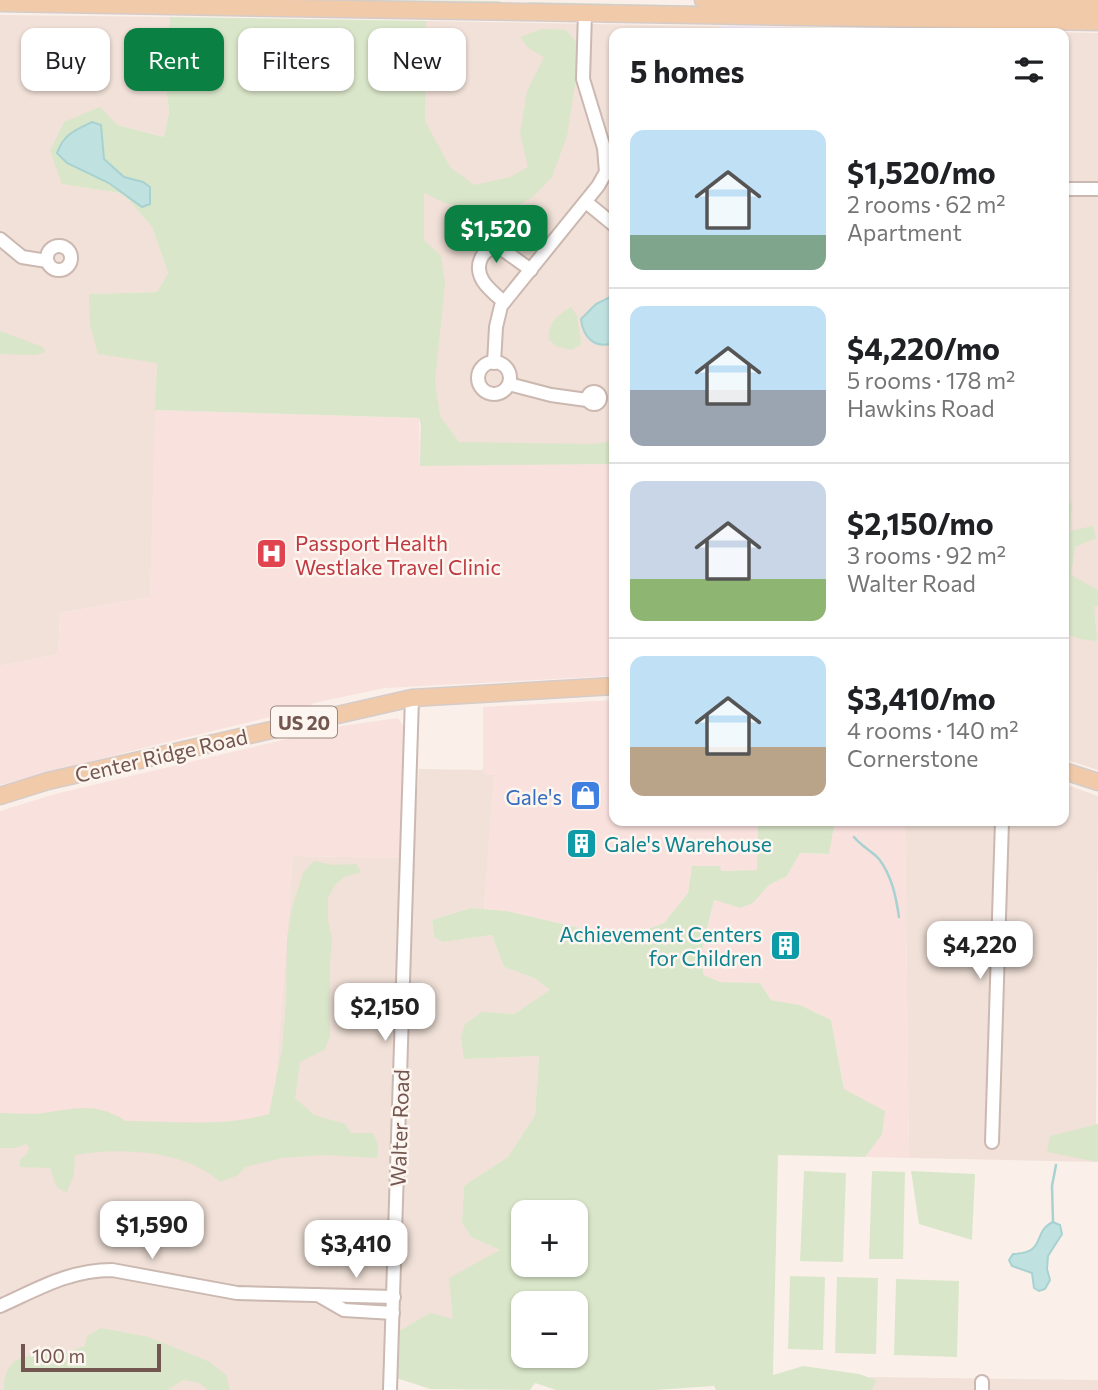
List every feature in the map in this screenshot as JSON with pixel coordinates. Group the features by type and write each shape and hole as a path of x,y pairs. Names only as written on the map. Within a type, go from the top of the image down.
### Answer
{"main road":[{"path":"703,0 1098,22"},
{"path":"0,3 516,6 585,13 1053,20 1098,7"},
{"name":"Center Ridge Road","path":"0,796 48,781 412,698 609,686"},
{"path":"1069,773 1098,782"}],"street":[{"path":"494,362 498,318 504,302 586,202 606,172 604,148 583,79 585,13"},
{"path":"1069,189 1098,190"},
{"path":"586,202 609,221"},
{"path":"0,239 22,257 47,261"},
{"path":"504,302 484,284 479,268 483,253 499,247 531,270"},
{"path":"494,362 504,366 510,375 509,384 500,393 494,394 483,390 478,383 478,375 485,365 494,362"},
{"path":"509,384 551,395 587,400"},
{"name":"Walter Road","path":"390,1390 412,698"},
{"path":"992,1142 1002,826"},
{"path":"0,1306 74,1273 97,1270 112,1270 237,1293 394,1297"},
{"path":"317,1295 344,1310 393,1313"}],"shaded area":[{"path":"0,15 170,17 169,28 124,28 124,91 166,91 169,112 164,137 117,125 62,184 120,193 129,200 152,227 168,273 157,292 90,294 157,363 150,597 60,613 58,654 0,666"},
{"path":"426,21 818,28 609,28 609,464 420,466 425,91 466,91 466,28 426,28"},
{"path":"722,26 804,28 722,28"},
{"path":"1069,32 1098,33 1098,770 1069,761"},
{"path":"155,410 419,418 420,466 609,464 609,676 385,688 314,703 307,708 0,785 0,666 58,654 60,613 150,597"},
{"path":"609,700 609,826 758,826 757,870 720,871 692,867 688,893 664,923 638,933 584,929 507,911 484,909 494,775 483,774 483,707"},
{"path":"398,718 406,730 401,858 293,856 272,1126 0,1127 0,811 55,794 341,726"},
{"path":"419,769 483,770 484,774 494,775 484,909 471,908 432,920 434,937 443,942 492,935 504,967 536,979 551,990 514,1014 482,1013 465,1059 539,1056 535,1115 508,1157 464,1187 462,1223 471,1237 500,1250 477,1265 453,1319 396,1333 414,833"},
{"path":"1069,786 1098,796 1096,1162 909,1158 905,826 1069,826"},
{"path":"834,826 905,826 909,1158 865,1157 882,1135 844,1089 831,1020 800,1005 771,1000 760,983 720,982 704,975 700,959 714,900 740,908 753,903 769,885 787,876 800,853 823,854 832,837"},
{"path":"293,856 401,858 385,1390 0,1390 0,1127 272,1126"},
{"path":"869,1377 1098,1380 1098,1390 872,1390 877,1380"}],"green space":[{"path":"500,1 502,5 366,2"},
{"path":"529,2 728,6 730,8 528,6"},
{"path":"170,17 426,21 426,28 368,28 368,91 425,91 425,121 450,167 474,185 510,177 528,167 520,134 527,91 544,57 528,48 520,37 542,29 566,30 578,44 578,66 567,136 552,177 534,196 512,210 465,207 445,203 424,193 424,240 441,256 445,284 435,381 440,416 459,442 594,444 609,442 609,464 420,466 419,418 155,410 157,363 98,354 90,325 89,294 157,292 168,273 152,227 120,193 62,184 50,151 64,122 100,107 117,125 164,137 169,112 166,91 224,91 224,28 169,28"},
{"path":"571,307 577,316 581,344 572,350 558,347 549,340 554,320"},
{"path":"0,331 43,347 45,352 36,355 0,354"},
{"path":"1069,501 1072,504 1070,531 1093,526 1096,538 1075,547 1071,575 1098,590 1098,606 1094,607 1097,641 1069,635"},
{"path":"758,826 834,826 829,854 800,853 787,876 769,885 753,903 740,908 714,900 700,959 704,975 720,982 760,983 771,1000 800,1005 831,1020 844,1089 885,1111 882,1135 865,1157 778,1155 773,1375 803,1366 859,1374 877,1380 872,1390 716,1390 714,1386 654,1390 556,1390 535,1383 530,1390 430,1389 393,1377 396,1333 430,1313 453,1319 449,1278 500,1250 471,1237 462,1223 464,1186 508,1157 535,1115 539,1056 464,1059 461,1038 465,1024 482,1012 514,1014 550,990 536,979 504,967 492,935 443,942 434,937 432,920 471,908 507,911 584,929 638,933 664,923 688,893 692,866 720,866 721,871 757,870"},
{"path":"314,861 333,865 356,864 361,872 344,877 335,885 328,898 332,940 330,1037 324,1050 300,1062 295,1098 314,1115 345,1124 351,1133 373,1133 378,1144 377,1158 324,1155 282,1158 245,1167 238,1175 220,1182 206,1171 171,1157 131,1152 92,1153 75,1155 74,1174 67,1192 57,1186 50,1168 20,1167 20,1160 28,1153 29,1147 26,1144 15,1148 0,1148 0,1113 34,1114 91,1108 126,1121 198,1122 234,1121 269,1114 282,1049 287,940 292,908 303,873"},
{"path":"1098,1124 1098,1162 1047,1152 1050,1136"},
{"path":"804,1171 846,1173 843,1262 800,1261"},
{"path":"872,1171 905,1172 903,1259 869,1259"},
{"path":"911,1171 975,1174 972,1240 919,1224"},
{"path":"790,1276 825,1277 823,1350 788,1349"},
{"path":"837,1277 878,1278 876,1354 835,1353"},
{"path":"896,1279 959,1281 957,1357 894,1355"},
{"path":"101,1328 148,1337 210,1362 226,1375 230,1390 208,1390 199,1383 183,1380 168,1390 4,1390 5,1377 15,1361 85,1346 87,1336"}],"water":[{"path":"92,122 101,125 104,159 124,177 143,182 150,187 150,204 142,207 109,183 67,163 57,153 67,137"},
{"path":"609,298 609,344 591,340 582,326 581,319 596,304"},
{"path":"1053,1222 1060,1225 1062,1234 1048,1256 1050,1280 1045,1289 1039,1291 1034,1288 1032,1273 1012,1266 1009,1260 1013,1254 1031,1250 1042,1231"}],"waterway":[{"path":"854,837 876,856 887,872 899,917"},
{"path":"1053,1222 1052,1186 1056,1165"}],"place":[{"name":"Passport Health Westlake Travel Clinic","path":"272,554"},
{"name":"Gale's","path":"585,796"},
{"name":"Gale's Warehouse","path":"581,843"},
{"name":"Achievement Centers for Children","path":"785,945"}]}
